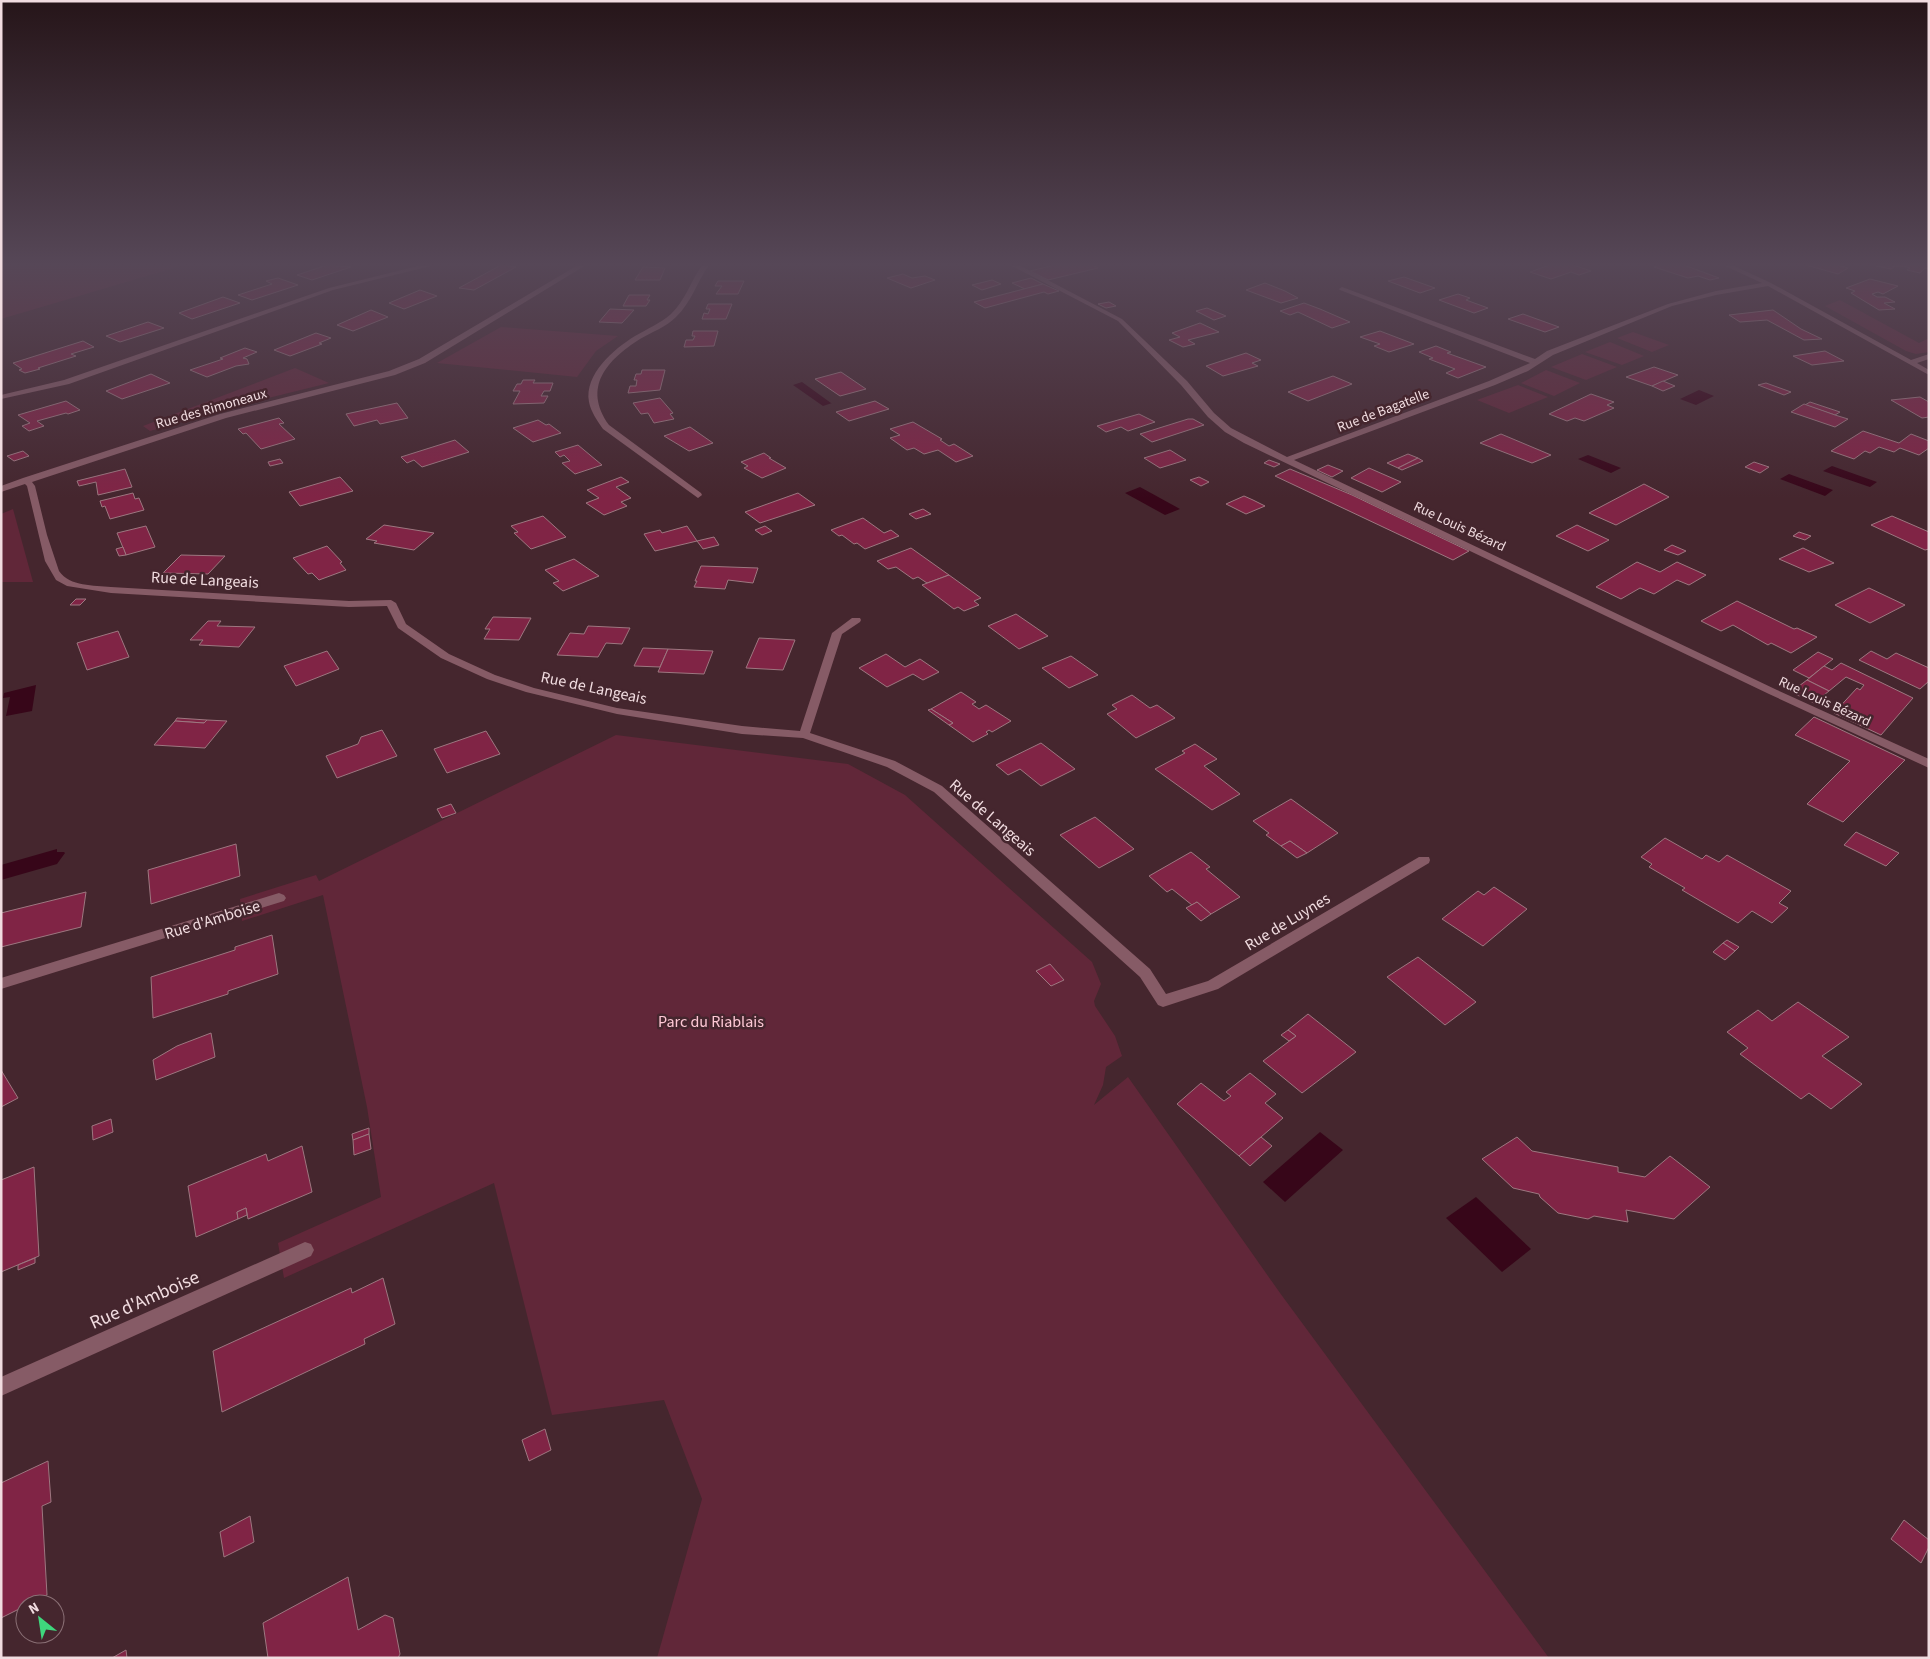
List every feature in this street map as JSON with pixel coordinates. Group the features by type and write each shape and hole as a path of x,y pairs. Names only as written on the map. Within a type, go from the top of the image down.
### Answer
{"street":[{"path":"1,397 66,382 180,342"},
{"name":"Rue des Rimoneaux","path":"1,488 215,419 392,373 422,361 453,342"},
{"path":"632,342 606,364 593,386 592,396 597,413 606,427 698,494"},
{"name":"Rue Louis Bézard","path":"1143,342 1184,383 1209,413 1228,430 1287,460 1929,764"},
{"path":"1483,342 1535,362"},
{"name":"Rue de Bagatelle","path":"1287,460 1492,383 1525,369 1550,353 1576,342"},
{"path":"1873,342 1929,373"},
{"path":"1910,363 1929,356"},
{"name":"Rue de Langeais","path":"26,480 31,486 50,559 59,578 74,585 111,590 349,604 391,603 402,626 445,656 491,677 530,690 617,711 742,730 804,735 891,764 938,790 1145,973 1163,1000"},
{"path":"804,735 837,633 856,620"},
{"name":"Rue de Luynes","path":"1163,1000 1213,985 1424,860"},
{"name":"Rue d'Amboise","path":"1,984 279,898"},
{"name":"Rue d'Amboise","path":"1,1387 305,1250"}],"green space":[{"path":"474,342 609,342 596,351 577,377 437,363"},
{"path":"1611,342 1644,356 1622,365 1585,352"},
{"path":"1628,342 1662,342 1669,345 1652,352"},
{"path":"1891,342 1929,342 1929,352 1916,354"},
{"path":"1582,354 1617,367 1586,380 1551,367"},
{"path":"295,368 329,383 236,406 150,431 143,426"},
{"path":"1546,370 1580,383 1554,396 1521,383"},
{"path":"1518,385 1548,397 1509,413 1477,400"},
{"path":"13,509 33,582 1,582 1,514"},
{"name":"Parc du Riablais","path":"616,735 848,764 905,795 1092,962 1101,984 1094,1001 1095,1006 1115,1036 1122,1056 1106,1067 1103,1085 1094,1105 1128,1077 1280,1293 1549,1658 657,1658 702,1499 664,1400 552,1415 494,1183 284,1278 278,1243 381,1197 367,1107 323,895 242,921 240,899 316,875 319,881"}],"shaded area":[{"path":"802,382 832,403 823,406 793,385"},
{"path":"1699,390 1714,396 1696,405 1680,399"},
{"path":"1588,455 1621,468 1611,473 1578,459"},
{"path":"1832,466 1877,482 1870,487 1823,471"},
{"path":"1789,474 1833,490 1825,496 1780,479"},
{"path":"1140,487 1180,509 1165,515 1125,493"},
{"path":"36,685 32,711 6,716 10,697 3,698 4,693"},
{"path":"57,849 57,852 65,853 57,864 1,880 1,865"},
{"path":"1320,1132 1343,1150 1285,1202 1263,1182"},
{"path":"1476,1197 1531,1249 1502,1272 1446,1218"}],"building":[{"path":"78,342 86,342 94,347 71,354 76,356 25,373 19,370 22,369 13,363"},
{"path":"293,342 322,344 290,356 274,350"},
{"path":"685,342 715,342 714,346 684,347"},
{"path":"1174,342 1195,344 1183,347"},
{"path":"1375,342 1414,344 1389,352 1374,346 1380,344"},
{"path":"1436,346 1451,352 1447,353 1486,367 1458,378 1446,373 1455,369 1429,359 1433,358 1419,352"},
{"path":"245,348 257,352 243,358 247,359 249,364 236,366 207,377 190,370 223,359 220,358"},
{"path":"1825,351 1844,361 1812,365 1793,356"},
{"path":"1246,353 1261,360 1252,363 1258,366 1223,376 1206,366"},
{"path":"1654,367 1678,375 1652,386 1626,377"},
{"path":"642,370 665,370 660,390 628,393 630,386 636,386 637,380 634,380 636,374 641,374"},
{"path":"841,372 866,389 840,396 815,379"},
{"path":"151,374 170,383 122,399 106,391"},
{"path":"1333,376 1352,384 1308,401 1288,392"},
{"path":"523,380 535,380 533,383 553,383 550,391 544,391 541,396 548,396 544,403 513,404 520,391 513,391 517,384 521,384"},
{"path":"1663,381 1675,386 1663,391 1652,386"},
{"path":"1766,383 1791,392 1784,395 1758,385"},
{"path":"1591,394 1614,402 1607,405 1614,408 1584,421 1575,418 1567,421 1549,414"},
{"path":"1920,397 1929,402 1929,417 1922,418 1891,400"},
{"path":"660,398 673,413 670,414 674,419 654,423 648,413 641,414 633,403"},
{"path":"66,401 80,410 37,421 44,426 29,431 22,426 30,423 18,415"},
{"path":"875,401 889,409 849,421 836,412"},
{"path":"1810,402 1840,412 1835,415 1805,405"},
{"path":"397,403 408,418 380,424 377,420 354,426 346,414"},
{"path":"1804,404 1848,419 1835,427 1791,412"},
{"path":"1139,414 1155,422 1128,431 1121,427 1106,432 1097,426"},
{"path":"279,418 284,423 279,424 295,439 261,449 246,433 243,434 238,429"},
{"path":"1193,419 1204,425 1152,442 1140,434"},
{"path":"538,420 546,425 549,424 561,433 533,442 513,428"},
{"path":"913,422 942,439 940,440 949,446 954,444 973,456 956,462 938,450 924,454 914,448 907,450 890,438 900,435 890,429"},
{"path":"690,427 713,443 689,451 664,436"},
{"path":"1863,431 1899,443 1911,434 1929,441 1929,448 1919,455 1900,448 1894,452 1879,447 1870,453 1865,451 1854,459 1831,451"},
{"path":"1501,434 1551,455 1532,463 1480,443"},
{"path":"455,440 469,452 422,467 414,460 407,463 401,457"},
{"path":"578,445 602,465 575,474 562,463 570,461 564,455 560,457 555,452"},
{"path":"1170,450 1186,460 1160,468 1144,458"},
{"path":"23,451 29,456 14,461 7,456"},
{"path":"764,453 786,468 762,478 744,468 748,466 741,462"},
{"path":"1408,454 1418,458 1398,468 1387,463"},
{"path":"1418,458 1423,461 1402,470 1398,468"},
{"path":"280,459 283,463 270,466 268,462"},
{"path":"1269,460 1280,464 1274,467 1264,463"},
{"path":"1754,462 1769,467 1760,473 1745,467"},
{"path":"1328,465 1343,471 1332,477 1317,470"},
{"path":"1369,468 1401,482 1382,492 1351,478"},
{"path":"125,469 132,487 98,495 96,482 79,486 77,481"},
{"path":"1290,469 1352,495 1469,551 1453,560 1275,476"},
{"path":"340,477 353,491 300,506 289,492"},
{"path":"621,477 629,482 616,487 631,498 621,502 627,506 604,515 586,503 599,498 587,490"},
{"path":"1199,477 1209,482 1201,486 1190,480"},
{"path":"1644,484 1669,497 1616,525 1589,513"},
{"path":"133,493 135,499 139,498 144,510 110,519 105,506 102,507 100,501"},
{"path":"798,493 815,505 760,523 745,512"},
{"path":"1244,496 1265,506 1246,514 1226,504"},
{"path":"923,509 931,514 916,519 909,514"},
{"path":"543,516 566,537 531,549 514,533 518,532 511,526"},
{"path":"1892,516 1929,532 1929,549 1925,550 1871,525"},
{"path":"863,518 884,533 891,530 899,536 865,549 831,530"},
{"path":"384,525 434,533 414,550 374,543 377,541 366,539"},
{"path":"1577,525 1609,540 1588,551 1556,536"},
{"path":"146,526 155,547 126,555 117,533"},
{"path":"687,526 697,541 655,551 644,534 660,530 662,533"},
{"path":"765,526 772,531 762,535 755,530"},
{"path":"1799,532 1811,536 1805,540 1793,536"},
{"path":"714,537 719,545 703,549 697,541"},
{"path":"1672,545 1686,551 1678,555 1664,550"},
{"path":"327,546 342,562 340,563 346,570 319,580 312,573 308,574 293,558"},
{"path":"123,547 126,555 119,556 116,549"},
{"path":"911,548 949,575 927,583 918,577 913,579 896,567 888,569 877,561"},
{"path":"1803,548 1834,563 1809,572 1779,559"},
{"path":"181,555 225,556 208,574 163,573"},
{"path":"574,559 599,576 563,591 553,583 559,581 545,570"},
{"path":"1637,562 1660,572 1677,562 1706,575 1689,585 1677,580 1654,594 1640,588 1621,599 1596,587"},
{"path":"701,566 758,568 753,583 728,580 725,589 694,587"},
{"path":"949,575 981,598 974,601 979,605 964,611 958,607 954,609 922,585"},
{"path":"1869,588 1905,605 1870,623 1835,605"},
{"path":"76,599 86,599 80,605 70,605"},
{"path":"1737,601 1794,629 1797,628 1817,637 1791,653 1771,643 1768,645 1733,625 1721,631 1701,621"},
{"path":"1016,614 1048,636 1019,649 988,626"},
{"path":"493,617 531,618 519,640 484,639 490,629 485,629"},
{"path":"208,621 221,621 217,626 255,627 239,647 199,645 203,640 190,640"},
{"path":"588,626 630,628 622,644 606,643 598,657 557,655 570,633 584,634"},
{"path":"118,631 129,657 87,670 77,643"},
{"path":"759,638 795,640 783,670 746,668"},
{"path":"643,648 668,649 660,667 634,666"},
{"path":"668,649 713,651 704,674 658,672"},
{"path":"327,651 339,669 296,686 284,666"},
{"path":"1871,651 1887,659 1896,653 1929,668 1929,681 1920,689 1859,660"},
{"path":"1818,652 1833,659 1809,678 1793,670"},
{"path":"886,654 905,667 920,659 939,672 923,680 913,674 887,687 859,668"},
{"path":"1071,656 1098,675 1069,688 1042,668"},
{"path":"1841,663 1913,698 1881,735 1834,713 1857,688 1860,690 1864,685 1846,677 1829,691 1807,680 1824,666 1832,670"},
{"path":"1807,680 1829,691 1814,703 1791,692"},
{"path":"961,692 976,702 972,704 979,709 986,705 1011,721 992,732 989,730 986,732 988,734 973,742 949,725 953,723 931,709"},
{"path":"1132,695 1150,708 1157,705 1175,718 1136,738 1107,714 1117,709 1112,705"},
{"path":"931,709 953,723 949,725 928,710"},
{"path":"1814,717 1905,760 1843,822 1807,804 1850,761 1795,735"},
{"path":"177,718 207,720 204,723 175,721"},
{"path":"207,720 227,721 205,748 154,745 175,721 204,723"},
{"path":"382,730 397,756 337,778 326,756 358,744 361,737"},
{"path":"486,731 500,754 447,773 434,749"},
{"path":"1041,743 1075,769 1041,786 1020,769 1008,775 996,765"},
{"path":"1195,744 1217,759 1204,766 1240,794 1212,810 1155,769 1185,753 1182,751"},
{"path":"1291,799 1338,833 1307,853 1290,841 1281,846 1266,835 1269,833 1253,821"},
{"path":"451,804 456,813 442,818 437,809"},
{"path":"1095,817 1134,849 1099,868 1060,835"},
{"path":"1856,832 1899,853 1886,866 1844,845"},
{"path":"1665,838 1702,859 1706,855 1719,862 1727,855 1791,891 1779,903 1788,908 1772,923 1752,911 1738,923 1682,890 1685,888 1649,867 1652,864 1641,857"},
{"path":"1290,841 1307,853 1297,858 1281,846"},
{"path":"236,844 240,876 151,904 148,870"},
{"path":"1191,852 1210,867 1206,869 1240,897 1211,914 1197,902 1192,905 1172,889 1167,892 1149,876"},
{"path":"1494,887 1527,909 1483,946 1442,919 1478,891 1484,895"},
{"path":"86,892 81,927 1,947 1,913"},
{"path":"1197,902 1211,914 1201,921 1186,908"},
{"path":"272,935 278,974 228,991 228,994 153,1018 151,977 235,950 235,947"},
{"path":"1727,940 1739,947 1735,951 1723,943"},
{"path":"1723,943 1735,951 1725,960 1713,952"},
{"path":"1418,957 1476,1002 1445,1025 1387,977"},
{"path":"1050,964 1064,980 1051,986 1036,971"},
{"path":"1798,1002 1849,1037 1822,1056 1862,1084 1831,1109 1809,1093 1801,1099 1740,1054 1748,1048 1727,1032 1758,1010 1772,1021"},
{"path":"1308,1014 1356,1052 1302,1093 1263,1061 1296,1036 1288,1030"},
{"path":"1288,1030 1296,1036 1289,1041 1281,1035"},
{"path":"211,1033 215,1057 156,1080 153,1060 177,1046"},
{"path":"1,1070 18,1098 1,1107"},
{"path":"1250,1073 1276,1094 1265,1103 1283,1118 1239,1156 1177,1104 1201,1083 1224,1101 1231,1096 1226,1092"},
{"path":"111,1119 113,1132 93,1140 92,1126"},
{"path":"369,1128 369,1134 353,1140 352,1134"},
{"path":"369,1134 371,1149 354,1155 353,1140"},
{"path":"1261,1137 1272,1146 1250,1166 1239,1156"},
{"path":"1517,1137 1532,1151 1618,1167 1618,1172 1645,1177 1670,1156 1710,1187 1674,1219 1626,1210 1628,1222 1594,1216 1588,1219 1558,1213 1539,1194 1513,1188 1482,1159"},
{"path":"302,1146 312,1192 248,1219 246,1208 237,1212 238,1219 196,1237 188,1186 266,1154 268,1161"},
{"path":"34,1167 39,1256 1,1272 1,1180"},
{"path":"246,1208 247,1215 238,1219 237,1212"},
{"path":"35,1258 35,1263 18,1270 18,1265"},
{"path":"383,1278 395,1324 364,1339 365,1344 222,1412 213,1351 351,1288 352,1293"},
{"path":"545,1429 551,1450 529,1461 522,1440"},
{"path":"48,1461 51,1502 42,1506 47,1594 15,1594 15,1611 1,1618 1,1483"},
{"path":"250,1516 254,1542 224,1557 220,1532"},
{"path":"1904,1520 1929,1540 1929,1547 1921,1563 1891,1539"},
{"path":"348,1577 358,1630 385,1615 393,1618 400,1654 398,1658 268,1658 263,1623"},
{"path":"126,1650 127,1658 112,1658"}]}
